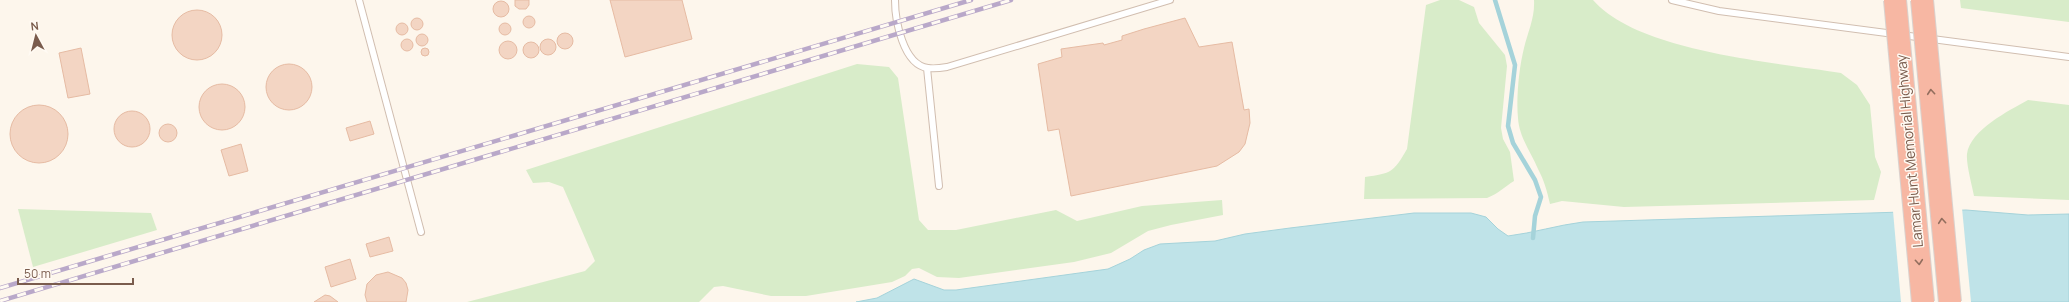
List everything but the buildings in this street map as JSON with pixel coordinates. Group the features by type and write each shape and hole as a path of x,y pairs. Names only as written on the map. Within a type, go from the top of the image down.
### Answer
{"highway":[{"name":"Lamar Hunt Memorial Highway","path":"1895,0 1923,302"},
{"name":"Lamar Hunt Memorial Highway","path":"1922,0 1950,302"}],"lane":[{"path":"359,0 421,232"},
{"path":"895,0 895,15 899,33 914,62 927,68 947,67 1170,0"},
{"path":"1672,0 1719,11 2069,57"},
{"path":"927,68 939,186"}],"green space":[{"path":"1440,0 1459,0 1474,7 1479,23 1505,55 1507,66 1501,128 1503,139 1510,152 1514,181 1487,198 1364,199 1365,177 1386,173 1391,170 1395,167 1407,149 1426,5"},
{"path":"1534,0 1593,0 1614,18 1641,32 1674,43 1745,59 1841,73 1857,85 1870,105 1875,157 1881,172 1874,200 1624,207 1562,201 1550,204 1542,177 1523,138 1518,118 1517,101 1519,74 1522,56 1532,19"},
{"path":"1960,0 2069,0 2069,22 1961,8"},
{"path":"857,64 889,67 898,78 919,220 928,230 956,230 1056,210 1077,221 1142,206 1222,200 1223,215 1148,231 1111,253 1074,262 959,278 937,277 919,268 912,269 905,276 892,282 806,296 771,296 723,286 714,287 699,302 467,302 585,271 595,261 563,187 549,182 533,183 526,170"},
{"path":"2028,100 2069,105 2069,200 1974,196 1967,158 1970,145 1975,137 1992,122"},
{"path":"18,209 151,213 157,230 33,267"}],"water":[{"path":"1966,210 2028,215 2069,214 2069,302 856,302 877,298 914,279 944,290 956,290 1108,269 1130,259 1144,250 1160,244 1215,241 1245,234 1414,213 1471,213 1486,217 1498,229 1508,236 1583,222"}],"pier":[{"path":"1962,208 1971,302 1901,302 1893,211"}],"waterway":[{"path":"1495,0 1515,65 1508,126 1513,143 1535,180 1541,197 1535,216 1533,238"}],"railway":[{"path":"0,288 971,0"},
{"path":"0,301 1011,0"}]}
